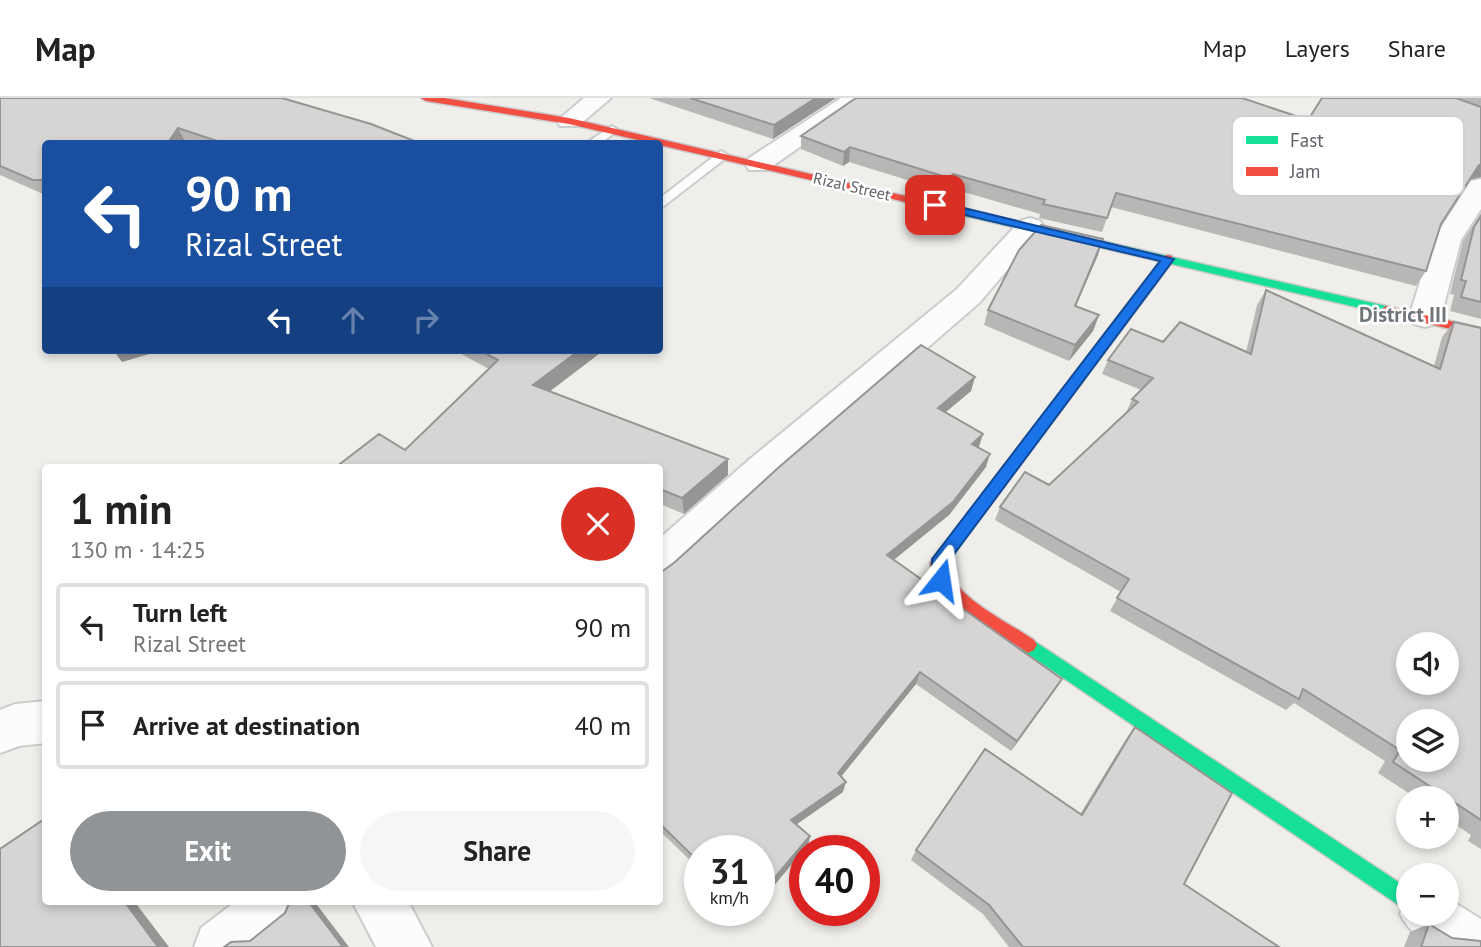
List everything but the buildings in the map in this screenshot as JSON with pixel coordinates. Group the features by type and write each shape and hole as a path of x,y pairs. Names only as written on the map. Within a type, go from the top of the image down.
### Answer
{"main road":[{"name":"Rizal Street","path":"426,98 569,121 656,140"},
{"name":"Rizal Street","path":"663,142 1481,332"},
{"path":"1168,259 938,563 941,580 955,596 1396,893"}],"street":[{"path":"569,121 600,98"},
{"path":"758,164 857,98"},
{"path":"1425,317 1447,240 1481,187"},
{"path":"663,559 763,469 968,296 1030,227"},
{"path":"0,732 15,725 42,723"},
{"path":"220,947 273,905"},
{"path":"380,905 406,947"},
{"path":"1444,926 1476,947"}],"lane":[{"path":"597,140 612,130"},
{"path":"663,203 721,155"}],"traffic: fast":[{"path":"927,204 1386,310"},
{"path":"1028,645 1396,893"}],"traffic: jam":[{"path":"426,98 569,121 651,140"},
{"path":"663,143 927,204"},
{"path":"1028,645 955,596 941,580 938,563 1168,259"},
{"path":"1386,310 1481,332"}],"district":[{"name":"District III","path":"1403,314"}],"route":[{"path":"935,205 1168,259 938,563 941,580"}]}
